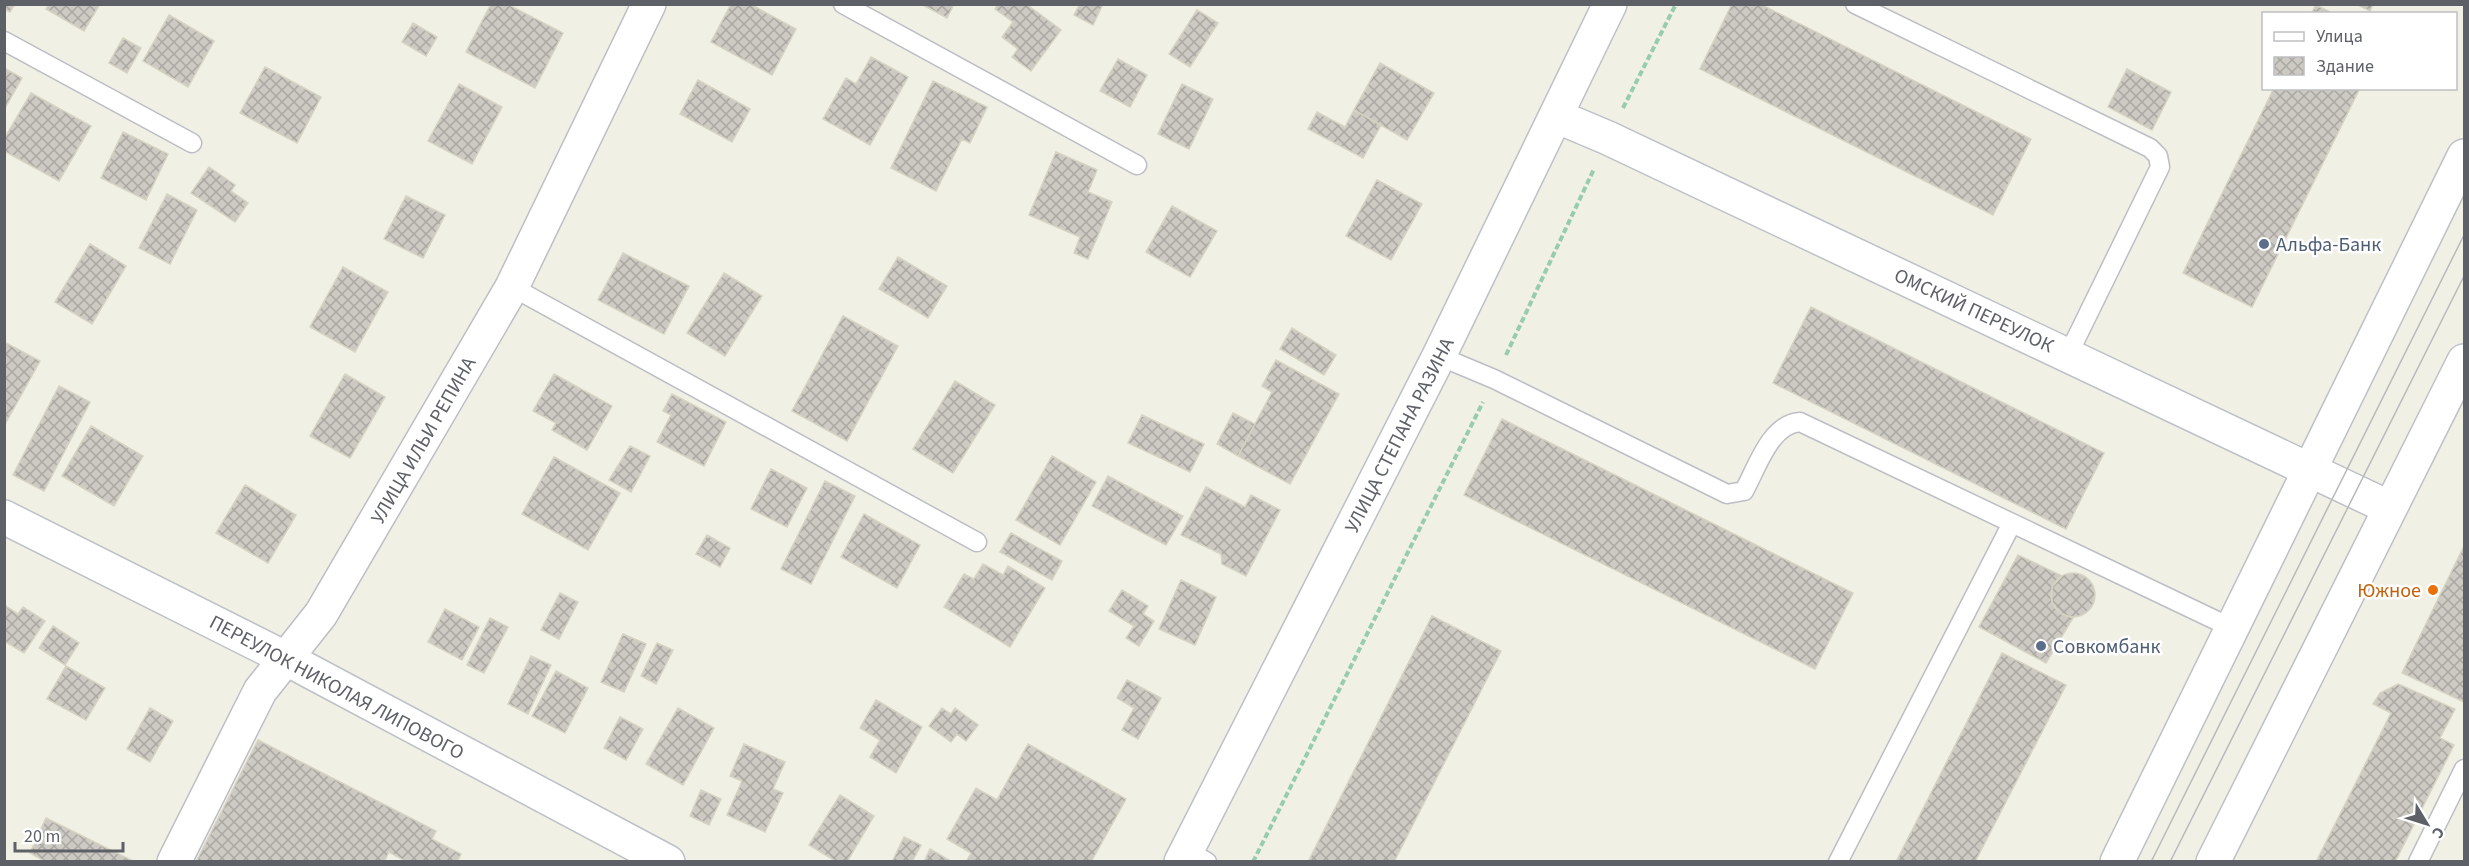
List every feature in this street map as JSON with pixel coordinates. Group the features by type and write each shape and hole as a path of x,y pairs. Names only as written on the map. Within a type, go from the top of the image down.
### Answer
{"street":[{"name":"УЛИЦА ИЛЬИ РЕПИНА","path":"174,861 260,691 321,614 512,287 649,4"},
{"name":"УЛИЦА СТЕПАНА РАЗИНА","path":"1191,858 1610,4"},
{"name":"ОМСКИЙ ПЕРЕУЛОК","path":"1556,116 1608,138 2390,508"},
{"path":"2117,861 2464,156"},
{"path":"2213,861 2464,361"},
{"name":"ПЕРЕУЛОК НИКОЛАЯ ЛИПОВОГО","path":"4,517 285,658 668,861"}],"lane":[{"path":"843,4 1137,165"},
{"path":"1855,6 2150,148 2158,156 2160,167 2068,355"},
{"path":"4,41 192,142"},
{"path":"512,287 977,542"},
{"path":"1439,356 1494,379 1727,494 1744,491 1779,430 1788,423 1800,422 2232,628"},
{"path":"1838,861 2012,524"},
{"path":"2418,861 2464,769"}],"path":[{"path":"1253,861 1494,379 1608,138 1676,4"}],"building":[{"path":"4,4 15,4 10,12 4,9"},
{"path":"49,4 100,4 84,31 46,9"},
{"path":"491,4 507,4 563,33 535,88 466,52"},
{"path":"731,4 750,4 796,29 772,75 711,42"},
{"path":"921,4 954,4 947,18"},
{"path":"998,4 1026,4 1061,30 1031,71 1012,57 1018,49 1002,37 1013,22 995,9"},
{"path":"1080,4 1103,4 1093,25 1074,15"},
{"path":"1732,4 1760,4 2031,139 1993,215 1700,69"},
{"path":"2356,4 2373,4 2370,11"},
{"path":"2316,5 2330,12 2312,12"},
{"path":"1197,10 1218,23 1190,67 1169,54"},
{"path":"169,15 214,41 188,87 143,61"},
{"path":"413,23 437,37 426,56 402,42"},
{"path":"123,38 141,48 127,73 109,63"},
{"path":"871,57 908,77 870,145 823,119 846,78 856,84"},
{"path":"1118,59 1147,75 1130,107 1100,91"},
{"path":"1380,63 1434,93 1407,140 1354,110"},
{"path":"265,67 321,97 297,143 240,113"},
{"path":"4,68 22,78 4,110"},
{"path":"2127,69 2171,92 2152,130 2108,107"},
{"path":"698,80 750,109 732,142 680,114"},
{"path":"933,81 987,107 970,143 962,139 936,191 891,168"},
{"path":"459,84 502,107 472,164 428,141"},
{"path":"1182,84 1213,99 1189,149 1158,134"},
{"path":"2273,90 2359,90 2252,307 2183,273"},
{"path":"31,93 91,126 59,181 4,151 4,139"},
{"path":"1354,110 1381,125 1363,158 1308,129 1317,112 1345,127"},
{"path":"123,132 168,154 146,200 101,178"},
{"path":"1056,152 1097,170 1088,192 1112,202 1088,259 1074,253 1080,237 1029,215"},
{"path":"209,167 235,185 231,191 248,203 235,222 191,193"},
{"path":"1377,180 1422,204 1391,260 1346,236"},
{"path":"167,194 197,210 170,264 139,248"},
{"path":"406,196 445,215 423,258 384,239"},
{"path":"1172,206 1217,231 1190,277 1146,252"},
{"path":"90,244 126,266 92,324 55,302"},
{"path":"623,253 689,286 664,334 598,300"},
{"path":"898,257 947,286 928,318 879,289"},
{"path":"343,267 388,292 355,352 310,327"},
{"path":"724,273 762,296 725,356 687,333"},
{"path":"1811,307 2104,453 2066,529 1773,383"},
{"path":"843,316 898,346 847,441 792,411"},
{"path":"1292,328 1336,355 1324,375 1280,349"},
{"path":"4,342 40,361 4,426"},
{"path":"1276,360 1339,394 1290,484 1238,456 1272,392 1262,386"},
{"path":"345,374 385,397 350,458 310,436"},
{"path":"554,374 612,406 587,450 552,430 556,423 533,411"},
{"path":"955,381 995,405 953,473 913,449"},
{"path":"59,386 90,402 44,491 13,475"},
{"path":"672,394 726,422 704,466 657,442 671,415 663,411"},
{"path":"1233,413 1255,424 1238,456 1217,444"},
{"path":"1142,415 1204,444 1190,472 1128,443"},
{"path":"1502,419 1853,593 1815,669 1464,495"},
{"path":"91,426 143,456 114,506 62,476"},
{"path":"630,446 650,456 631,492 609,480"},
{"path":"1052,456 1096,482 1060,545 1016,520"},
{"path":"554,457 620,493 588,550 522,514"},
{"path":"771,469 807,488 787,527 751,509"},
{"path":"1108,476 1183,516 1166,545 1092,506"},
{"path":"825,481 855,496 811,584 781,569"},
{"path":"245,485 296,515 268,563 216,533"},
{"path":"1206,487 1245,507 1251,495 1280,510 1246,576 1222,564 1221,554 1181,535"},
{"path":"864,514 920,545 897,588 841,557"},
{"path":"1011,533 1062,561 1052,580 1000,552"},
{"path":"707,535 730,548 720,567 696,554"},
{"path":"2464,546 2464,702 2402,673"},
{"path":"2018,555 2062,576 2052,587 2052,602 2060,613 2073,618 2046,663 1979,627"},
{"path":"983,564 1003,575 1008,566 1045,588 1010,647 944,607 964,574 974,579"},
{"path":"2073,573 2088,580 2095,595 2088,610 2073,617 2058,610 2051,595 2058,580"},
{"path":"1181,580 1216,597 1195,645 1159,629"},
{"path":"1122,590 1148,606 1143,614 1154,621 1139,646 1126,638 1134,626 1109,611"},
{"path":"560,593 578,602 559,639 541,630"},
{"path":"4,605 18,614 23,607 45,621 24,653 4,641"},
{"path":"445,609 479,627 462,660 428,642"},
{"path":"1432,616 1501,651 1394,862 1308,862"},
{"path":"490,618 508,627 484,673 467,665"},
{"path":"53,626 79,643 65,665 39,648"},
{"path":"623,634 646,644 624,692 601,682"},
{"path":"657,643 673,650 656,684 641,676"},
{"path":"2002,653 2066,685 1975,862 1896,862"},
{"path":"531,656 551,665 528,714 508,704"},
{"path":"66,666 105,688 86,720 47,699"},
{"path":"556,671 588,688 565,733 532,716"},
{"path":"1127,680 1161,698 1138,739 1122,730 1134,708 1117,698"},
{"path":"2398,684 2455,709 2440,738 2454,745 2395,862 2316,862 2391,713 2373,704 2380,693"},
{"path":"876,700 922,727 896,773 870,757 880,740 860,728"},
{"path":"150,708 173,721 150,762 127,749"},
{"path":"678,708 714,728 683,785 646,764"},
{"path":"942,708 951,714 955,708 978,725 966,741 957,734 951,742 929,726"},
{"path":"620,717 643,729 626,760 604,748"},
{"path":"258,740 436,831 432,839 461,854 457,862 407,862 389,852 384,862 196,862"},
{"path":"744,744 785,762 773,789 783,793 765,832 727,815 742,781 730,776"},
{"path":"1028,744 1126,799 1091,862 966,862 971,853 947,839 976,788 997,800"},
{"path":"701,790 721,799 709,825 690,816"},
{"path":"840,795 874,816 847,862 837,862 809,845"},
{"path":"46,818 131,860 130,862 46,862 30,853"},
{"path":"904,837 921,845 912,862 892,862"},
{"path":"930,849 949,860 948,862 924,862"}],"tram line":[{"path":"2151,862 2464,235"},
{"path":"2170,862 2464,276"}],"place":[{"name":"Альфа-Банк","path":"2264,244"},
{"name":"Южное","path":"2433,590"},
{"name":"Совкомбанк","path":"2041,646"}]}
